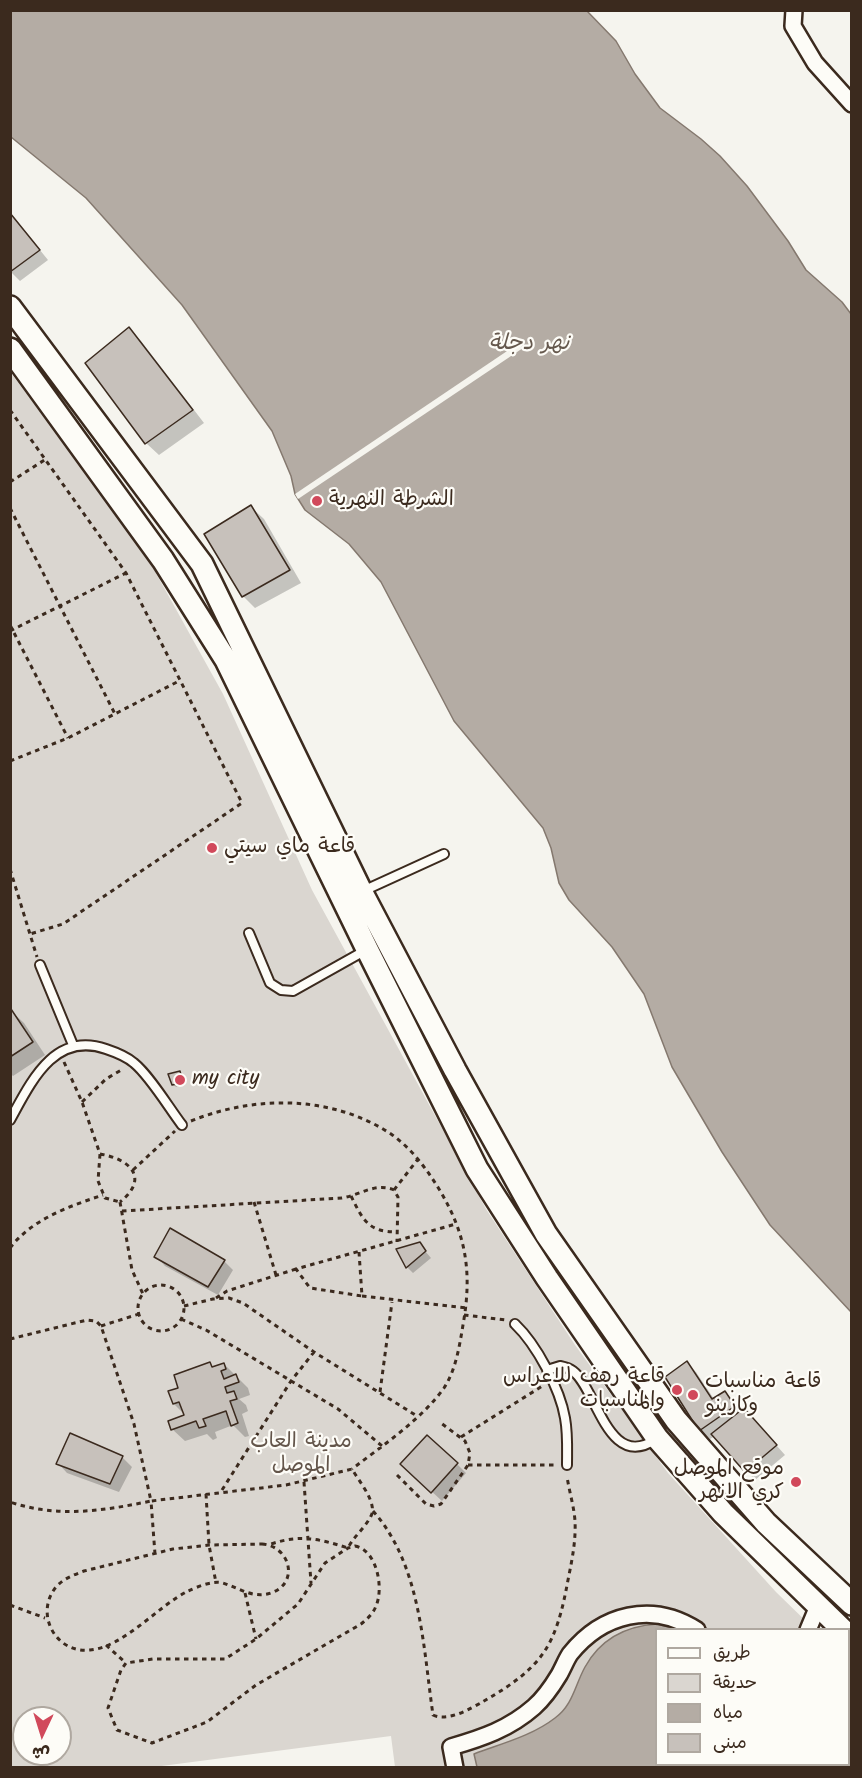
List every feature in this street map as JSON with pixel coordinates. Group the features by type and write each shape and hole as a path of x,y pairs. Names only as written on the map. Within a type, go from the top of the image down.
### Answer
{"main road":[{"path":"10,307 202,564 361,891 455,1070 546,1234 676,1420 766,1523 852,1604"},
{"path":"10,349 164,560 226,660 477,1169 547,1278 657,1438 723,1513 842,1628"},
{"path":"434,1082 455,1070"}],"street":[{"path":"794,10 793,26 815,63 852,104"},
{"path":"808,1628 818,1606"},
{"path":"455,1767 451,1747 489,1736 536,1706 558,1677 569,1656 586,1636 609,1622 641,1614 667,1615 695,1628"}],"lane":[{"path":"361,891 444,854"},
{"path":"249,933 270,983 281,990 293,991 367,950"},
{"path":"40,965 73,1045"},
{"path":"11,1117 38,1073 59,1052 73,1045 87,1044 124,1056 135,1063 182,1125"},
{"path":"515,1324 532,1344 547,1371 564,1416 567,1465"},
{"path":"547,1371 560,1366 575,1372 604,1423 617,1439 637,1446 657,1438"}],"path":[{"path":"10,410 126,573 242,803 63,924 30,934"},
{"path":"10,482 45,459"},
{"path":"10,508 116,714"},
{"path":"12,631 126,573"},
{"path":"10,626 68,738"},
{"path":"10,761 68,738 180,681"},
{"path":"10,869 40,965"},
{"path":"59,1052 82,1102 100,1154 99,1187 103,1195 112,1201 120,1202 129,1195 133,1188 135,1182 133,1170 120,1159 100,1154"},
{"path":"82,1102 106,1079 135,1063"},
{"path":"10,1502 36,1509 66,1513 113,1509 151,1501 304,1481 352,1468 417,1416 432,1402 449,1378 457,1356 466,1308 468,1274 466,1255 448,1204 418,1159 391,1134 344,1111 318,1105 283,1102 251,1104 224,1110 182,1125 133,1170"},
{"path":"394,1190 418,1159"},
{"path":"122,1211 351,1197 381,1186 394,1190 398,1197 397,1242"},
{"path":"10,1248 43,1220 55,1213 103,1195"},
{"path":"351,1197 361,1216 370,1226 383,1231 397,1232"},
{"path":"120,1202 132,1270 142,1294"},
{"path":"254,1202 276,1275"},
{"path":"213,1299 227,1291 276,1275 456,1224"},
{"path":"359,1252 362,1296"},
{"path":"296,1269 310,1287 392,1301 466,1308"},
{"path":"153,1286 167,1286 178,1293 184,1305 181,1319 171,1328 158,1330 146,1325 139,1314 138,1307 142,1294 153,1286"},
{"path":"184,1305 229,1298 243,1303 314,1352 417,1416"},
{"path":"380,1392 392,1301"},
{"path":"101,1326 139,1314"},
{"path":"464,1315 504,1320 515,1324"},
{"path":"181,1319 206,1330 338,1409 382,1446"},
{"path":"10,1339 87,1320 96,1321 101,1326 134,1424 151,1501 155,1554"},
{"path":"221,1491 291,1381 314,1352"},
{"path":"461,1437 551,1381"},
{"path":"397,1475 426,1504 434,1506 441,1504 468,1465 470,1449 461,1437 441,1423"},
{"path":"352,1468 373,1510 384,1523 400,1551 411,1584 420,1626 433,1715 451,1716 480,1704 508,1687 530,1670 548,1648 565,1602 574,1550 575,1520 567,1465 468,1465"},
{"path":"304,1481 311,1584"},
{"path":"206,1494 209,1545 216,1582"},
{"path":"270,1544 283,1554 289,1574 286,1583 279,1590 257,1595 216,1582 186,1592 106,1646 87,1651 72,1648 54,1633 46,1618 49,1601 55,1588 71,1575 173,1549 209,1545 270,1544 283,1539 308,1537 348,1548 361,1547 372,1557 378,1584 378,1604 361,1624 256,1685 207,1722 152,1743 117,1730 108,1708 121,1670 126,1663 153,1659 225,1659 256,1639 298,1604 326,1563 348,1548 369,1520 373,1510"},
{"path":"245,1593 256,1639"},
{"path":"10,1605 46,1618"},
{"path":"106,1646 126,1663"}],"green space":[{"name":"مدينة العاب الموصل","path":"11,373 142,548 223,694 312,890 486,1209 575,1345 668,1473 776,1592 813,1628 655,1628 655,1766 850,1766 850,1665 852,1667 851,1767 395,1767 391,1736 154,1767 11,1767"}],"water":[{"name":"نهر دجلة","path":"11,11 587,11 616,41 635,74 660,108 720,156 747,186 788,241 806,270 842,302 851,314 851,1312 770,1225 722,1152 672,1067 644,994 612,947 569,900 559,883 551,848 543,828 454,721 381,582 349,544 305,510 295,494 291,476 272,431 182,305 86,198 11,137"},
{"path":"657,1624 672,1628 655,1628 655,1766 682,1766 676,1768 477,1767 474,1754 526,1735 561,1713 570,1701 591,1657 607,1641 615,1635 646,1625"}],"pier":[{"path":"519,343 523,348 298,499 295,494"}],"building":[{"path":"10,213 40,250 10,272"},
{"path":"129,327 193,410 145,444 85,363"},
{"path":"251,505 290,570 242,597 204,534"},
{"path":"10,1010 33,1042 10,1057"},
{"path":"180,1071 183,1083 172,1085 168,1074"},
{"path":"170,1228 225,1260 208,1287 154,1257"},
{"path":"420,1242 426,1251 406,1268 396,1249"},
{"name":"قاعة مناسبات وكازينو","path":"687,1361 712,1399 725,1391 735,1406 699,1431 665,1377"},
{"path":"210,1362 212,1367 224,1363 226,1369 221,1371 224,1379 236,1374 239,1382 225,1387 227,1393 234,1391 237,1399 230,1401 238,1423 231,1426 226,1411 203,1419 206,1426 199,1428 196,1421 171,1430 168,1421 184,1415 179,1402 173,1404 168,1391 178,1388 174,1375"},
{"path":"744,1408 777,1445 745,1472 711,1434"},
{"path":"70,1433 123,1456 110,1484 56,1464"},
{"path":"427,1435 458,1463 431,1493 400,1464"}],"place":[{"name":"الشرطة النهرية","path":"317,501"},
{"name":"قاعة ماي سيتي","path":"212,848"},
{"name":"my city","path":"180,1080"},
{"name":"قاعة رهف للاعراس والمناسبات","path":"677,1390"},
{"name":"قاعة مناسبات وكازينو","path":"693,1395"},
{"name":"موقع الموصل كري الانهر","path":"796,1482"}]}
